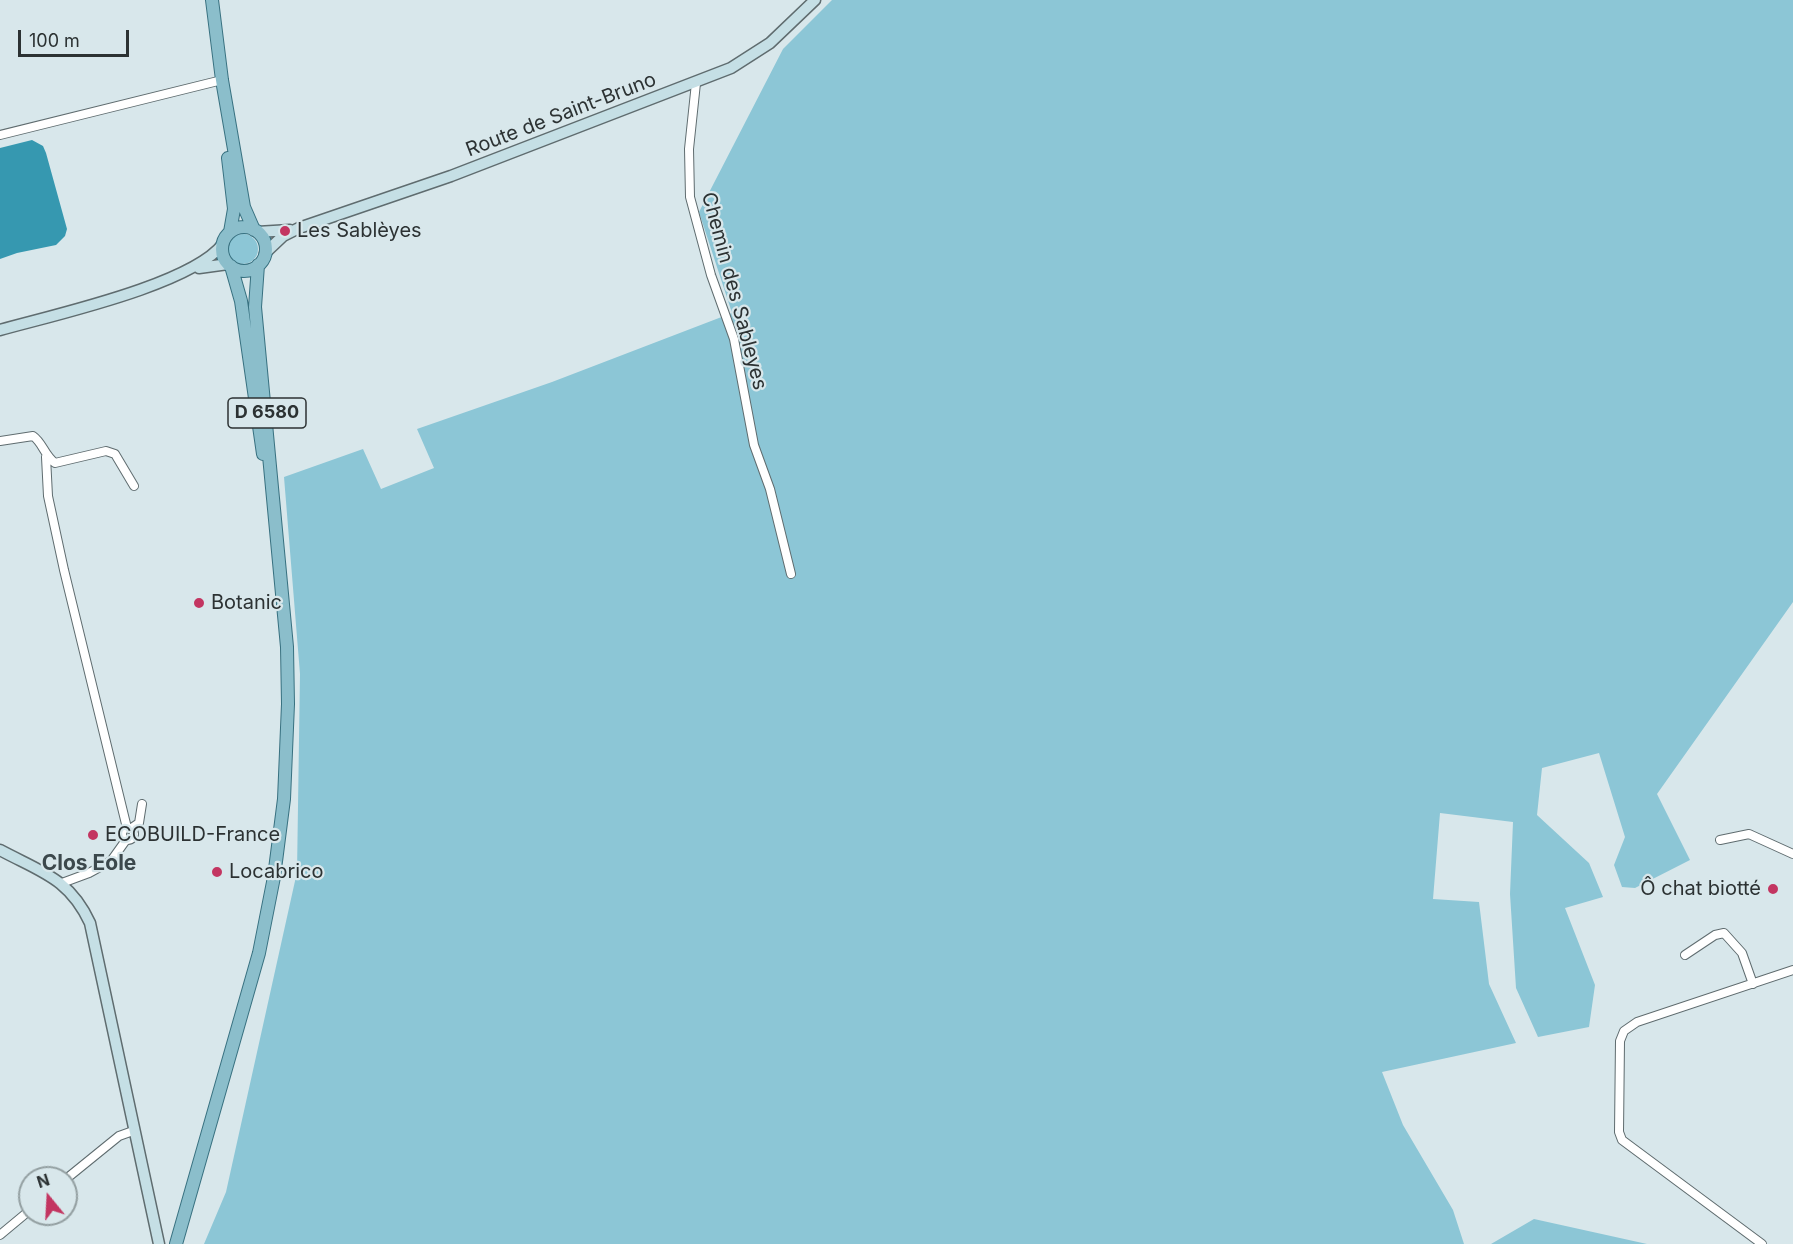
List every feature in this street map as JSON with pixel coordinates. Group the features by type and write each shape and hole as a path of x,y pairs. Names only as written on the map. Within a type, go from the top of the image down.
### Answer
{"main road":[{"path":"212,0 224,94 244,207 255,231 265,243 265,253 258,265 245,270 230,265 223,255 223,244 230,232 234,209 224,94"},
{"path":"230,232 242,227 255,231"},
{"name":"D 6580","path":"230,265 237,279 241,301 276,529"},
{"name":"D 6580","path":"176,1244 259,953 279,844 287,757 288,675 255,307 258,265"}],"street":[{"name":"Route de Saint-Bruno","path":"299,228 452,176 696,83 760,51 787,29 815,0"},
{"path":"0,135 222,80"},
{"name":"Chemin des Sableyes","path":"696,83 688,156 690,197 711,275 734,339 754,445 770,489 791,574"},
{"path":"255,231 276,232 299,228"},
{"path":"265,253 283,236 299,228"},
{"path":"0,330 127,293 187,271 210,257 223,244"},
{"path":"187,271 230,265"},
{"path":"0,441 33,436 38,440 46,457 48,496 64,570 129,828 133,836 126,840 111,861 89,873 62,882"},
{"path":"46,457 55,463 106,451 115,454 134,486"},
{"path":"129,828 139,823 142,804"},
{"path":"1720,840 1749,834 1793,854"},
{"path":"0,850 62,882 73,893 90,923 159,1244"},
{"path":"1685,955 1715,935 1724,933 1742,952 1753,984"},
{"path":"1762,1244 1627,1146 1619,1132 1619,1057 1624,1031 1638,1022 1793,970"},
{"path":"78,1169 119,1136 133,1131"},
{"path":"0,1235 18,1220"}],"shaded area":[{"path":"832,0 1793,0 1793,602 1657,794 1690,860 1635,888 1622,887 1614,865 1625,837 1599,753 1542,768 1537,815 1589,863 1603,897 1565,908 1595,985 1589,1027 1538,1037 1516,988 1510,894 1513,822 1440,813 1433,899 1479,902 1489,984 1516,1043 1382,1072 1403,1125 1453,1210 1464,1244 204,1244 226,1192 297,872 300,674 284,477 363,449 381,489 434,468 417,429 552,382 732,313 699,212 783,49"},
{"path":"32,140 43,146 46,153 67,229 65,236 56,245 0,259 0,148"},
{"path":"243,234 249,235 257,243 257,255 249,263 243,264 237,263 229,255 228,249 229,243 237,235"},
{"path":"1534,1219 1647,1244 1491,1244"}],"place":[{"name":"Les Sablèyes","path":"285,231"},
{"name":"Botanic","path":"199,603"},
{"name":"ECOBUILD-France","path":"93,835"},
{"name":"Locabrico","path":"217,872"},
{"name":"Ô chat biotté","path":"1773,889"}],"district":[{"name":"Clos Eole","path":"89,864"}]}
